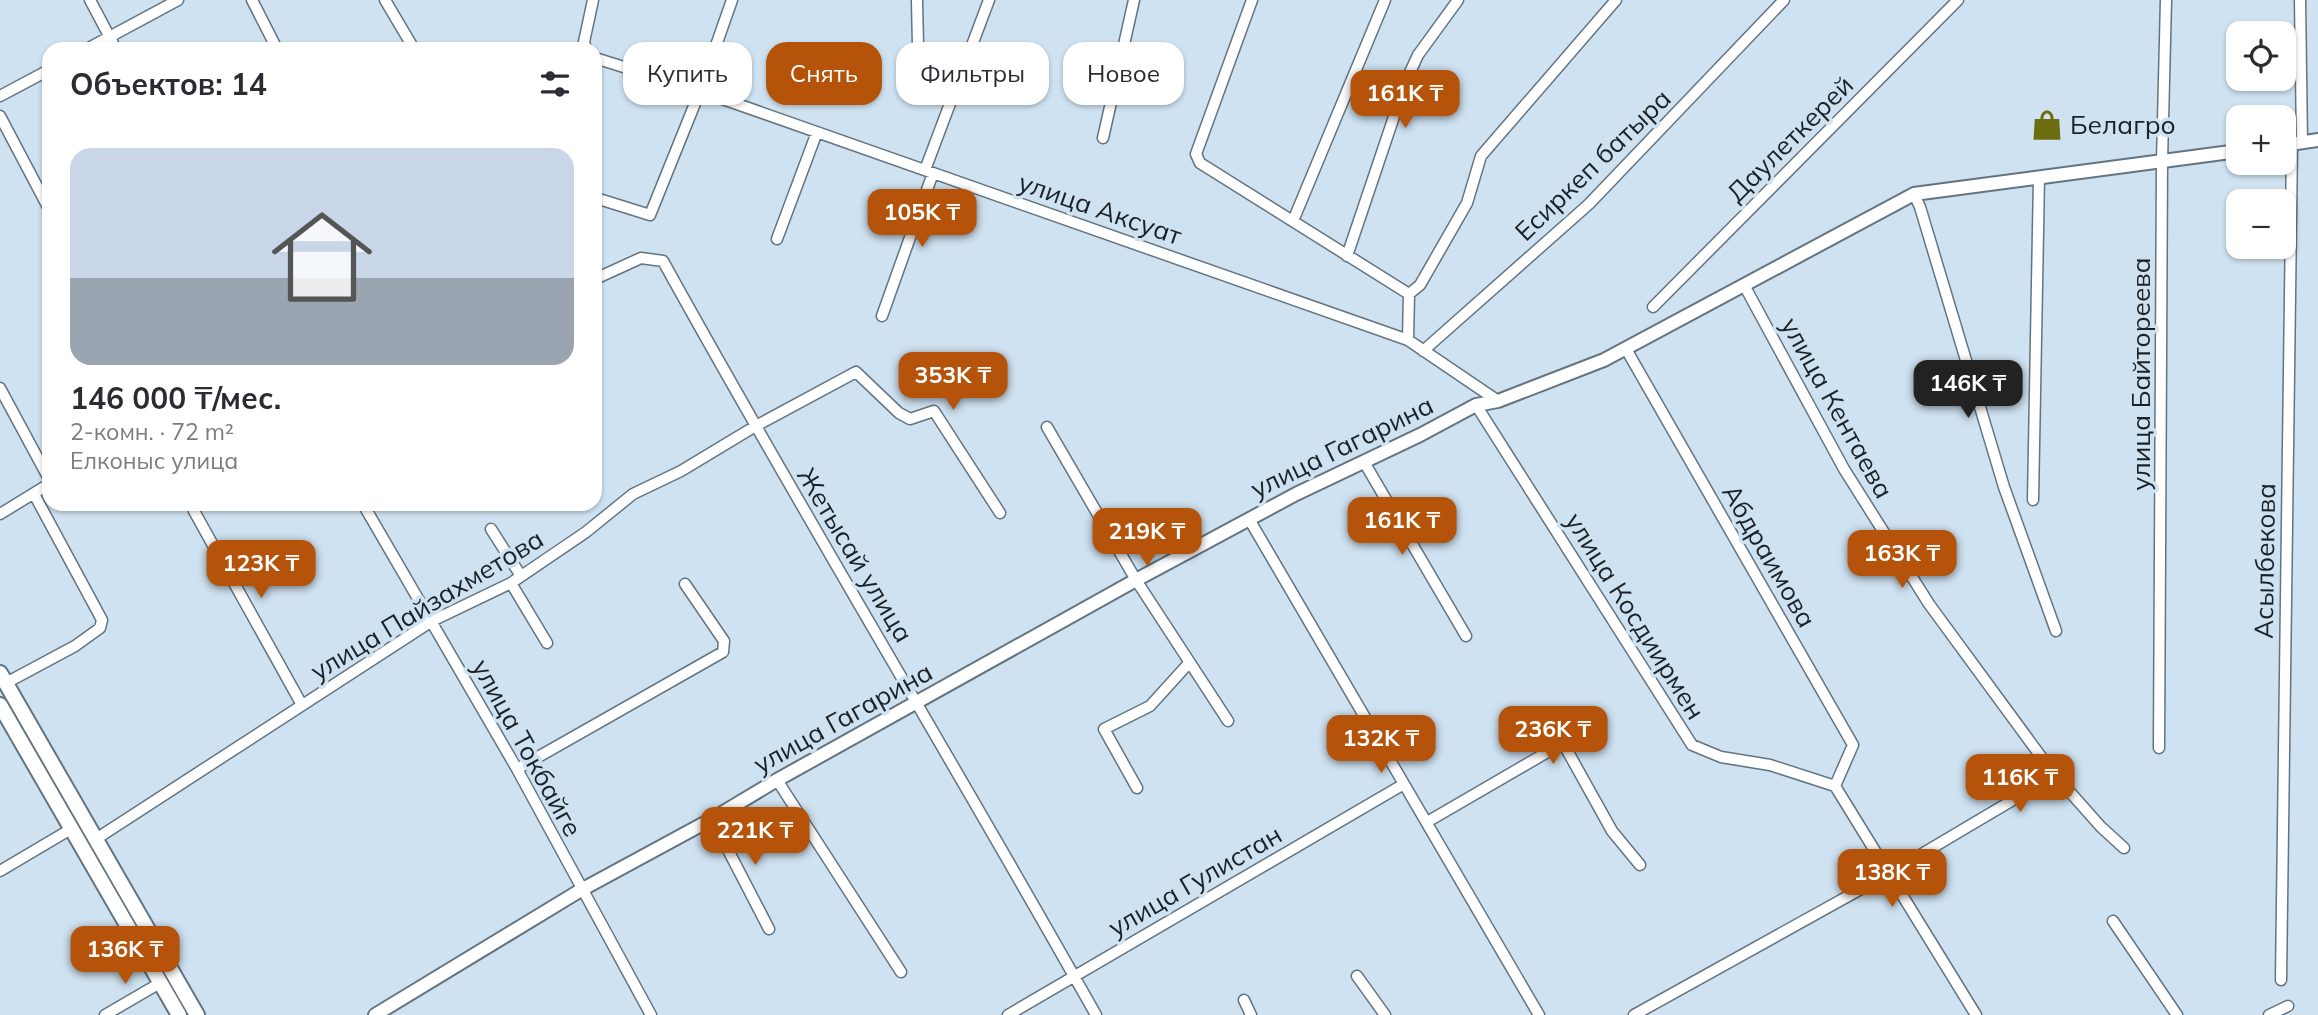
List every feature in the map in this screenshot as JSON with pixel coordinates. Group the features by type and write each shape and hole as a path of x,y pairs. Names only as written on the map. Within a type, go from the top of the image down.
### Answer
{"highway":[{"path":"3,678 197,1015"},
{"path":"0,705 179,1015"}],"main road":[{"path":"2296,144 2318,140"},
{"name":"улица Гагарина","path":"374,1015 581,890 1249,519 1476,405 1498,401 1604,360 1914,194 2226,153"}],"street":[{"path":"90,0 112,42"},
{"path":"101,42 178,0"},
{"path":"252,0 273,42"},
{"path":"386,0 410,42"},
{"path":"584,42 593,0"},
{"path":"717,42 732,0"},
{"path":"917,0 918,42"},
{"path":"973,42 989,0"},
{"path":"1103,138 1134,0"},
{"path":"1252,0 1196,154 1200,163 1409,295"},
{"path":"1293,221 1385,0"},
{"path":"1346,257 1406,81 1418,55 1458,0"},
{"path":"1408,340 1409,295 1420,285 1467,203 1481,156 1616,0"},
{"name":"Есиркеп батыра","path":"1423,351 1589,204 1784,0"},
{"name":"Даулеткерей","path":"1653,307 1958,0"},
{"name":"улица Байтореева","path":"2160,748 2162,161 2166,0"},
{"name":"Асылбекова","path":"2295,105 2300,0"},
{"name":"улица Аксуат","path":"602,60 623,67"},
{"path":"0,96 42,74"},
{"path":"602,200 650,215 694,105"},
{"name":"улица Аксуат","path":"740,105 1408,340 1498,401"},
{"path":"882,316 951,105"},
{"path":"0,116 42,195"},
{"path":"777,239 817,132"},
{"name":"Асылбекова","path":"2281,980 2293,175"},
{"path":"2033,500 2039,177"},
{"path":"1914,194 2004,486 2056,631"},
{"name":"Жетысай улица","path":"602,276 641,258 663,261 754,427 918,703 1096,1015"},
{"name":"улица Кентаева","path":"1744,285 1844,469 1929,604 2053,773 2101,827 2124,848"},
{"name":"Абдраимова","path":"1626,349 1853,745 1835,786"},
{"name":"улица Пайзахметова","path":"96,839 432,621 521,576 586,532 633,494 681,471 754,427 856,372 899,413 911,419 934,411 1000,513"},
{"path":"0,388 42,465"},
{"name":"улица Косдиирмен","path":"1476,405 1692,745 1721,757 1770,765 1835,786"},
{"path":"1046,427 1136,580 1188,663 1228,720"},
{"path":"1364,462 1466,636"},
{"path":"0,514 42,489"},
{"path":"34,494 42,509"},
{"path":"3,678 75,646 100,628 102,620 43,511"},
{"path":"194,511 302,705"},
{"name":"улица Токбайге","path":"367,511 517,769 650,1015"},
{"path":"1249,519 1539,1015"},
{"path":"491,529 521,576"},
{"path":"510,583 547,643"},
{"path":"517,769 723,652 724,641 685,584"},
{"path":"1137,788 1104,729 1150,706 1188,663"},
{"path":"1427,822 1563,743 1612,831 1640,865"},
{"path":"1634,1015 1888,874 2023,794 2053,773"},
{"path":"777,780 901,972"},
{"name":"улица Гулистан","path":"1008,1015 1404,784"},
{"path":"1835,786 1976,1015"},
{"path":"712,819 769,929"},
{"path":"0,871 71,829"},
{"path":"2113,921 2177,1015"},
{"path":"1357,976 1385,1015"},
{"path":"105,1015 160,983"},
{"path":"1244,1000 1251,1015"},
{"path":"2269,1015 2288,1006"}],"place":[{"name":"Белагро","path":"2047,125"}]}
